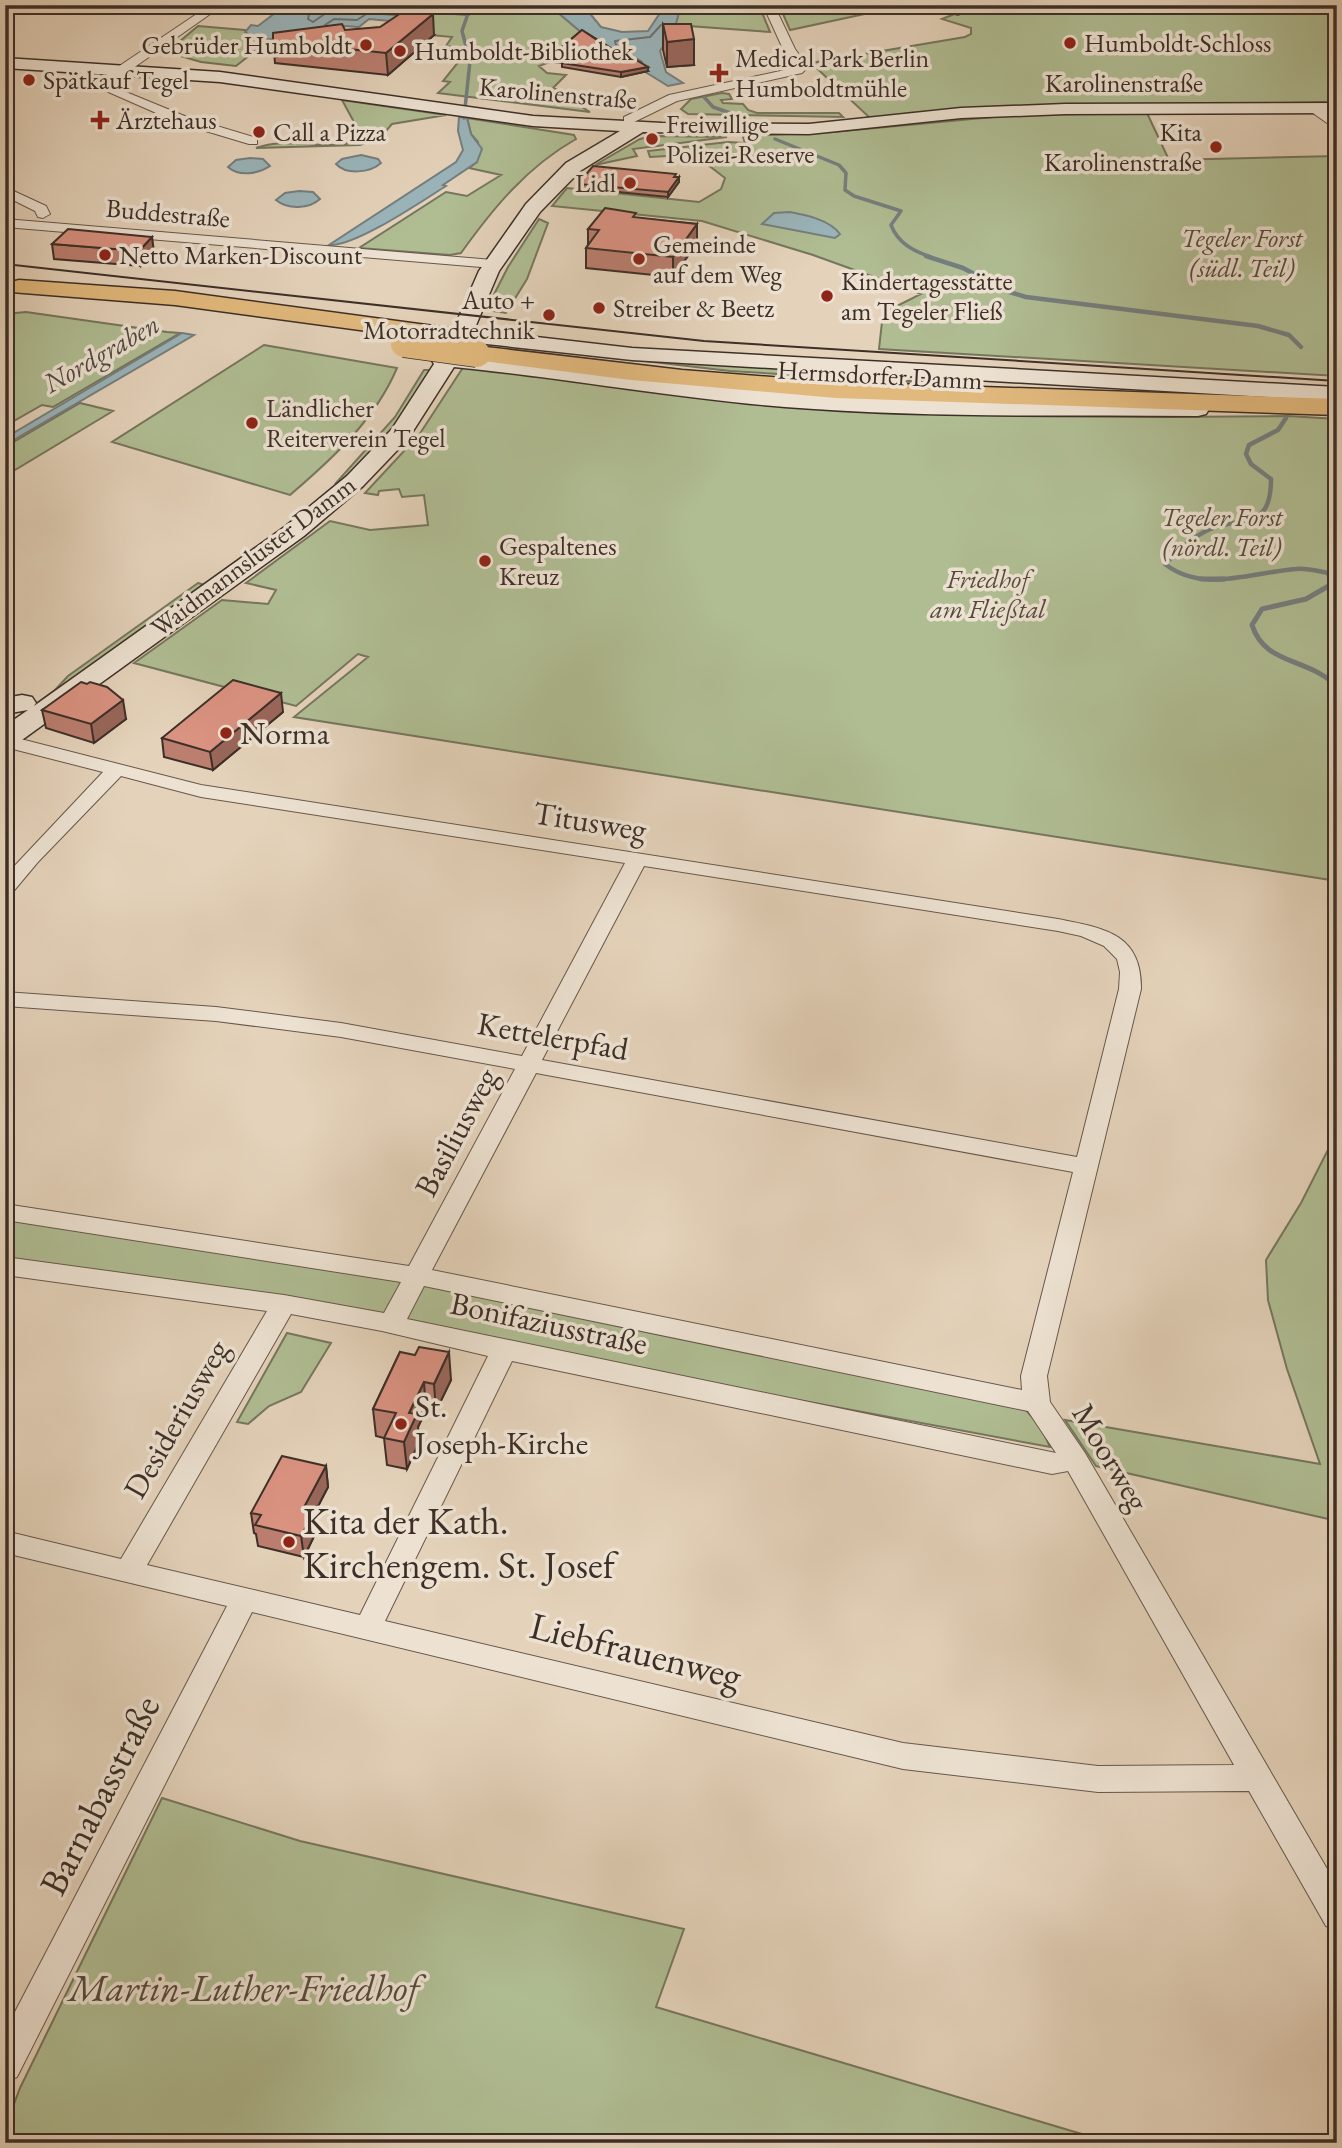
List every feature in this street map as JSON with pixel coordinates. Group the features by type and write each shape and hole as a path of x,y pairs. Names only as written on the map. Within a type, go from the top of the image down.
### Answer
{"highway":[{"path":"18,291 409,355 473,345 665,369 805,381 970,389 1237,396"},
{"path":"18,291 175,298 434,333"},
{"path":"18,291 107,312 264,334"},
{"path":"473,345 644,374 784,387 902,394 1337,407"},
{"path":"743,361 996,384 1337,401"},
{"path":"758,397 1029,402 1097,399"}],"main road":[{"name":"Karolinenstraße","path":"5,61 133,67 475,109 633,124"},
{"name":"Karolinenstraße","path":"475,109 533,121 840,127 933,116 1065,109 1337,108"},
{"path":"533,121 581,131 593,139"},
{"name":"Waidmannsluster Damm","path":"5,740 339,496 400,434 449,359 473,345 478,291 476,270 503,218 536,180 560,160 593,139 633,124"},
{"name":"Waidmannsluster Damm","path":"476,270 558,180 633,124"},
{"name":"Waidmannsluster Damm","path":"11,708 301,504 344,467 377,431 409,355 434,333 447,307"},
{"name":"Hermsdorfer Damm","path":"434,333 473,345 1337,394"},
{"name":"Hermsdorfer Damm","path":"409,355 758,397 925,408 1208,409 1337,414"}],"street":[{"path":"218,5 166,43 160,53 133,67 108,89 183,120 253,141"},
{"path":"633,124 663,102 798,71 802,67 789,50 768,5"},
{"path":"928,5 958,12"},
{"path":"633,124 688,95"},
{"path":"1314,108 1337,126"},
{"path":"5,191 41,209 43,214"},
{"name":"Buddestraße","path":"5,223 327,252 364,259 476,270"},
{"name":"Titusweg","path":"5,740 115,771 201,791 1090,931 1107,938 1125,951 1132,975 1130,989"},
{"path":"5,889 31,858 115,771"},
{"name":"Basiliusweg","path":"391,1324 637,860"},
{"name":"Moorweg","path":"1130,989 1034,1376 1037,1403 1075,1460 1337,1916"},
{"name":"Kettelerpfad","path":"5,999 216,1014 331,1028 1085,1166"},
{"name":"Bonifaziusstraße","path":"5,1212 418,1276 1037,1403"},
{"name":"Bonifaziusstraße","path":"5,1266 284,1304 391,1324 503,1350 1052,1464 1075,1460"},
{"name":"Desideriusweg","path":"129,1570 284,1304"},
{"path":"368,1627 503,1350"},
{"name":"Liebfrauenweg","path":"5,1542 903,1756 1098,1779 1257,1778"},
{"name":"Barnabasstraße","path":"5,2066 245,1598"}],"green space":[{"path":"475,5 549,5 582,33 550,62 539,66 547,73 566,75 553,88 580,99 575,103 590,112 438,93 450,82 443,81 460,60 441,57 446,52 440,50 448,51 452,47 446,46 452,37 400,32 424,12 469,15"},
{"path":"681,5 759,5 770,32 675,25"},
{"path":"822,5 897,7 790,30 783,14"},
{"path":"977,5 1337,5 1337,102 954,109 870,118 811,63 965,37 971,34 971,28 942,19"},
{"path":"198,26 245,30 282,39 270,48 260,47 236,66 201,62 167,52"},
{"path":"729,94 732,99 721,100 723,103 743,104 748,110 757,113 839,113 843,117 688,114 681,109 691,99"},
{"path":"342,100 446,115 392,124 380,138 360,145 256,148 280,143 328,145 352,142 354,122"},
{"name":"Tegeler Forst (südl. Teil)","path":"1147,113 1169,160 1337,156 1337,376 879,349 883,313 921,294 813,255 702,221 552,206 567,188 699,202 721,189 725,178 708,165 689,161 685,155 650,157 648,151 728,142 745,143 743,137 748,136 833,132 1015,115"},
{"path":"467,118 574,135 576,139 542,162 512,189 461,253 450,255 359,248 446,192 467,196 501,175 469,168 477,162 478,142 471,134"},
{"path":"654,136 727,137 633,149 637,156 595,165 640,139"},
{"path":"539,219 548,223 527,279 506,313 486,310 508,267"},
{"path":"26,312 180,333 53,407 42,405 5,426 5,314"},
{"name":"Ländlicher Reiterverein Tegel","path":"264,345 397,368 365,422 337,453 290,495 112,442"},
{"path":"559,351 778,367 929,383 730,371"},
{"path":"464,366 973,415 1288,416 1337,419 1337,881 294,717 368,657 358,654 296,706 134,663 222,600 268,604 276,590 246,583 330,521 370,530 428,525 424,495 402,497 399,489 379,491 378,495 365,493 419,435"},
{"path":"424,370 432,370 388,434 344,484 336,483 395,417"},
{"path":"80,403 113,411 5,476 5,447"},
{"path":"198,583 208,586 9,724 55,690 68,676"},
{"path":"1337,1132 1337,1521 1096,1466 1065,1420 1320,1464 1287,1369 1268,1300 1266,1260 1301,1203"},
{"path":"5,1216 429,1283 1025,1409 1041,1427 1050,1447 503,1345 5,1260"},
{"path":"287,1333 331,1343 301,1392 269,1406 248,1424 237,1422"},
{"name":"Martin-Luther-Friedhof","path":"162,1798 300,1841 684,1929 656,2007 1112,2143 5,2143 5,2128 20,2088"}],"water":[{"path":"299,5 475,5 469,15 424,12 411,23 369,19 359,27 331,26 276,39 254,37 245,32 251,25 258,26 275,13 287,14"},
{"path":"549,5 583,5 601,27 622,32 648,31 662,10 661,5 681,5 674,31 660,51 666,72 683,83 668,86 582,33"},
{"path":"459,117 467,118 471,134 482,149 477,162 443,185 446,186 388,222 355,239 329,245 456,162 463,150 458,131"},
{"path":"361,155 378,159 381,163 371,169 358,171 346,170 336,164 342,159"},
{"path":"263,159 270,166 249,173 228,167 236,160"},
{"path":"313,192 320,199 310,205 298,207 276,200 285,193"},
{"path":"790,212 824,222 840,234 835,238 762,224 774,213"},
{"path":"182,333 194,335 5,445 5,438"}],"building":[{"path":"404,11 433,14 386,53 273,41 273,33 342,24 345,30 380,27"},
{"path":"663,24 691,24 694,39 667,42"},
{"path":"582,30 612,50 621,51 648,67 621,72 562,63 567,59 550,57"},
{"name":"Lidl","path":"593,166 676,174 674,177 679,177 668,192 578,184"},
{"path":"605,208 636,213 633,217 697,224 673,257 586,248 599,230 588,229"},
{"path":"68,229 152,237 139,251 52,244"},
{"path":"233,680 281,693 210,752 162,738"},
{"path":"81,682 107,687 123,700 91,724 42,710"},
{"path":"419,1347 449,1352 434,1384 424,1382 409,1413 417,1414 404,1442 384,1438 396,1413 373,1409 400,1352 415,1355"},
{"path":"282,1456 326,1466 304,1507 315,1510 301,1536 255,1525 261,1515 251,1513"}],"waterway":[{"name":"Nordgraben","path":"464,118 470,61 462,31 471,5"},
{"path":"704,97 713,107 733,114"},
{"path":"775,139 839,165 846,173 845,190 854,196 901,211 891,225 894,231 907,246 931,257"},
{"path":"926,256 963,268 1006,291 1026,297 1258,326 1289,335 1301,347"},
{"path":"1204,579 1180,573 1165,564 1202,533 1253,518 1266,507 1271,479 1251,464 1246,454 1249,445 1278,430 1286,418"},
{"path":"1204,579 1228,579 1300,569 1328,573 1331,581"},
{"path":"1204,579 1224,579"},
{"path":"1330,579 1332,584 1306,599 1262,609 1252,625 1267,648 1277,655 1314,670 1337,687"}],"tunnel":[{"path":"5,294 9,295"}],"tram line":[{"path":"5,264 704,341 1337,381"}],"place":[{"name":"Humboldt-Schloss","path":"1070,43"},
{"name":"Gebrüder Humboldt","path":"366,45"},
{"name":"Humboldt-Bibliothek","path":"400,51"},
{"name":"Medical Park Berlin Humboldtmühle","path":"719,73"},
{"name":"Spätkauf Tegel","path":"29,80"},
{"name":"Ärztehaus","path":"100,120"},
{"name":"Call a Pizza","path":"259,132"},
{"name":"Freiwillige Polizei-Reserve","path":"652,139"},
{"name":"Kita Karolinenstraße","path":"1216,147"},
{"name":"Lidl","path":"630,183"},
{"name":"Netto Marken-Discount","path":"105,255"},
{"name":"Gemeinde auf dem Weg","path":"639,259"},
{"name":"Kindertagesstätte am Tegeler Fließ","path":"827,296"},
{"name":"Streiber & Beetz","path":"599,308"},
{"name":"Auto + Motorradtechnik","path":"549,315"},
{"name":"Ländlicher Reiterverein Tegel","path":"252,423"},
{"name":"Gespaltenes Kreuz","path":"485,561"},
{"name":"Norma","path":"226,733"},
{"name":"St. Joseph-Kirche","path":"401,1424"},
{"name":"Kita der Kath. Kirchengem. St. Josef","path":"289,1542"}],"park label":[{"name":"Tegeler Forst (nördl. Teil)","path":"1222,532"},
{"name":"Friedhof am Fließtal","path":"988,594"}]}
